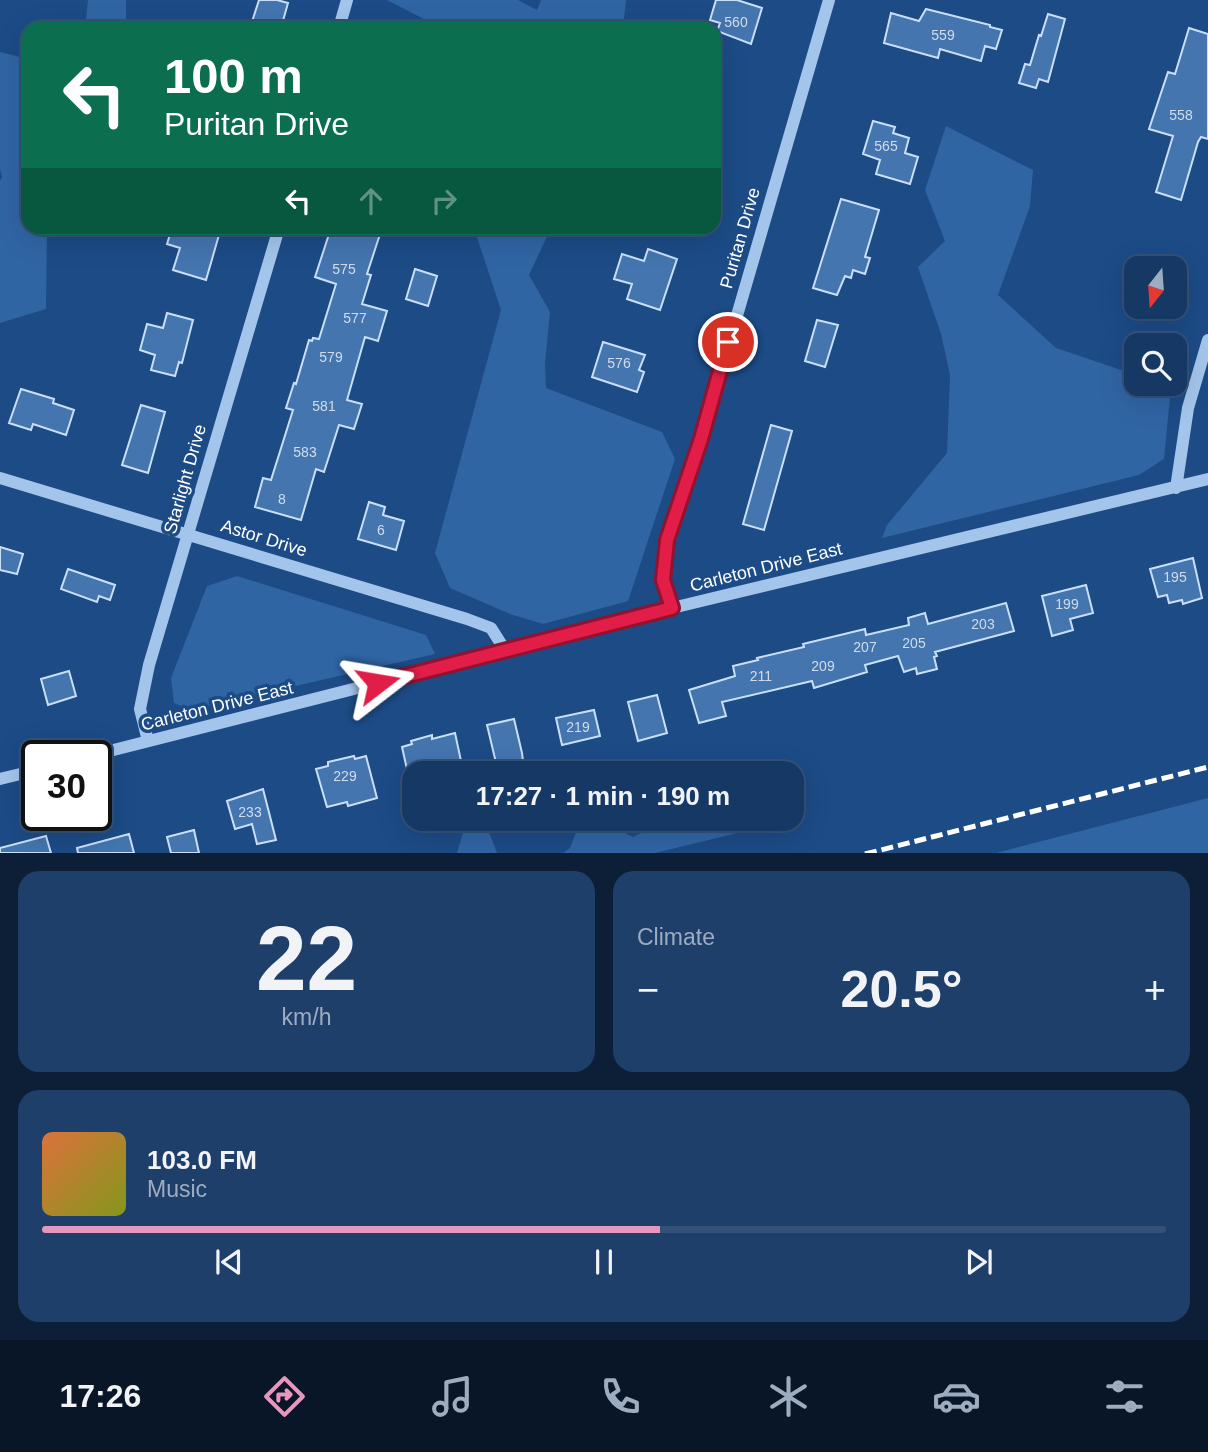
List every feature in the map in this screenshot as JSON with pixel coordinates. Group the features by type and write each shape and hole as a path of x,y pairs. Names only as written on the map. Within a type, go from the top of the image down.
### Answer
{"street":[{"path":"341,21 347,0"},
{"name":"Puritan Drive","path":"672,608 663,580 667,540 701,439 829,0"},
{"name":"Starlight Drive","path":"148,741 140,709 149,665 277,235"},
{"path":"1176,488 1188,408 1208,340"},
{"name":"Astor Drive","path":"0,478 491,628 505,650"},
{"name":"Carleton Drive East","path":"112,750 672,608 1208,479"},
{"path":"0,779 21,773"}],"shaded area":[{"path":"88,0 126,0 126,21 86,21"},
{"path":"387,0 518,0 537,10 541,0 626,0 624,21 428,21"},
{"path":"0,52 21,57 21,235 47,235 46,309 0,323 2,177"},
{"path":"946,126 1033,170 1030,206 998,295 1056,348 1124,371 1124,396 1170,396 1164,459 1139,475 882,538 887,525 947,453 950,375 941,334 918,267 945,241 925,190"},
{"path":"476,235 548,235 529,275 550,312 545,364 546,388 662,432 675,459 628,601 543,624 510,614 450,588 435,553 501,310"},
{"path":"237,576 426,635 435,654 191,710 174,703 171,678 207,586"},
{"path":"1208,798 1208,853 996,853"},
{"path":"463,831 489,831 497,853 457,853"},
{"path":"576,831 621,831 633,837 645,831 745,831 655,853 563,853 570,848"}],"building":[{"path":"259,0 288,3 283,21 252,21"},
{"path":"716,0 737,0 762,8 751,44 721,33 721,21 710,20"},
{"path":"926,9 1002,30 996,49 985,46 981,61 940,49 938,58 884,43 891,13 919,21"},
{"path":"1048,14 1065,19 1048,82 1039,79 1036,88 1019,83 1025,64 1030,65"},
{"path":"1189,28 1208,34 1208,139 1201,137 1198,142 1181,200 1156,192 1173,136 1149,129 1168,72 1175,74"},
{"path":"873,121 895,127 893,133 909,138 905,153 918,157 910,184 876,174 880,160 863,154"},
{"path":"841,199 879,210 865,257 870,258 865,274 853,270 851,278 845,276 837,295 813,288"},
{"path":"170,235 219,235 206,280 173,270 180,248 167,244"},
{"path":"329,235 380,235 367,274 371,275 362,304 387,311 378,341 365,337 347,400 362,404 354,429 339,425 324,472 316,469 301,520 255,507 263,478 271,480 293,410 286,408 309,340 319,339 336,284 315,277"},
{"path":"648,249 677,259 660,310 627,299 632,284 614,279 622,254 644,261"},
{"path":"415,269 437,276 428,306 406,299"},
{"path":"167,313 193,320 182,363 179,362 175,376 151,370 155,355 140,350 147,324 163,328"},
{"path":"817,320 838,325 825,367 805,361"},
{"path":"603,342 645,355 639,370 644,372 637,392 592,377"},
{"path":"21,389 54,399 53,403 74,410 66,435 33,424 31,430 9,423"},
{"path":"141,405 165,412 148,473 122,465"},
{"path":"771,425 792,431 764,530 743,524"},
{"path":"369,502 385,507 383,515 404,521 396,550 358,539"},
{"path":"0,547 23,554 17,574 0,570"},
{"path":"1193,558 1202,598 1183,604 1182,600 1169,603 1167,595 1158,597 1150,569"},
{"path":"68,569 115,585 110,600 99,596 97,602 61,589"},
{"path":"1086,585 1093,613 1070,619 1073,630 1052,636 1042,596"},
{"path":"1006,603 1014,631 935,652 937,669 917,674 916,668 904,672 898,656 865,665 867,672 814,688 812,681 722,702 726,716 699,723 689,690 735,676 733,666 804,647 803,644 865,629 866,635 909,625 908,618 925,613 928,624"},
{"path":"69,671 76,696 48,705 41,679"},
{"path":"657,695 667,733 638,741 628,702"},
{"path":"594,710 600,736 562,745 556,718"},
{"path":"514,719 523,761 496,761 487,725"},
{"path":"455,733 461,761 405,761 402,747 412,744 411,741 432,735 432,739"},
{"path":"354,756 355,759 366,756 377,798 348,806 347,802 327,807 316,769 328,766 328,762"},
{"path":"263,789 276,840 257,844 252,824 235,829 227,801"},
{"path":"194,830 199,853 171,853 167,837"},
{"path":"129,834 134,853 78,853 77,848"},
{"path":"46,836 51,853 0,853 0,848"}],"railway":[{"path":"869,853 1208,767"}],"route":[{"path":"378,683 672,608 663,580 667,540 701,439 728,342"}]}
